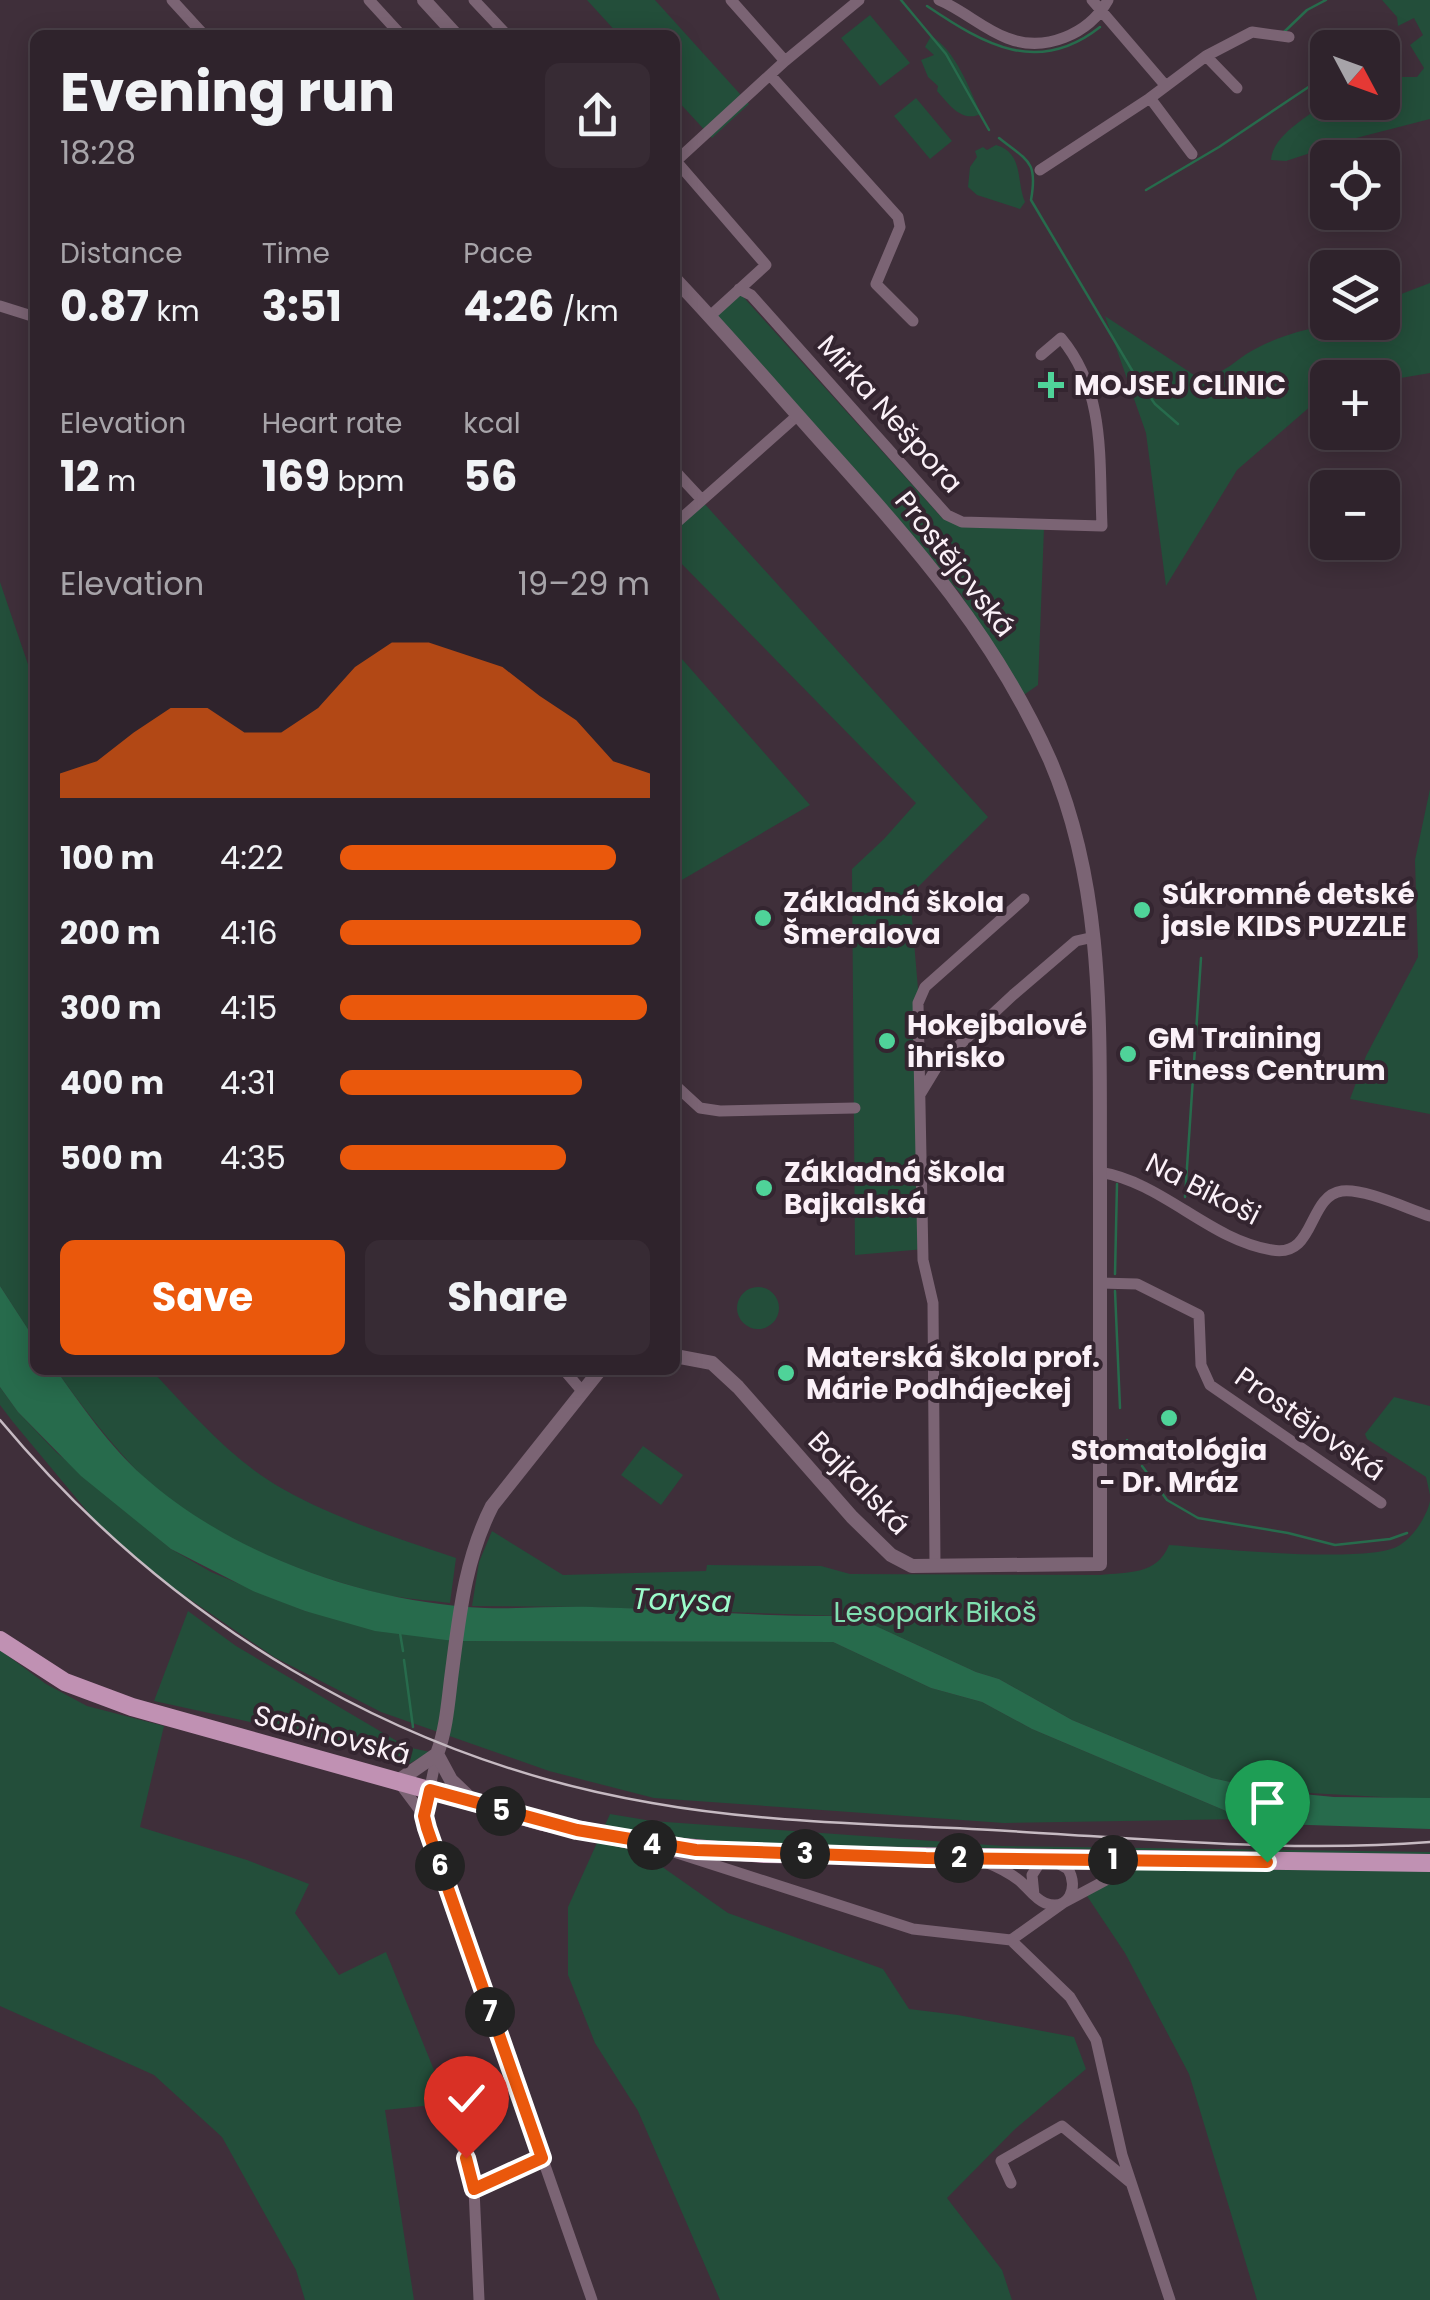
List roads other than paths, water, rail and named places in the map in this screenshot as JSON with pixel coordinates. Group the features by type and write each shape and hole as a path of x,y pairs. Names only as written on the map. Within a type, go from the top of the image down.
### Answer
{"main road":[{"name":"Sabinovská","path":"0,1640 45,1672 95,1695 476,1804 649,1844 764,1854 1430,1862"}],"street":[{"path":"172,0 199,30"},
{"path":"369,0 396,30"},
{"path":"424,0 451,30"},
{"path":"474,0 502,30"},
{"path":"731,0 785,61"},
{"path":"680,158 785,61 859,0"},
{"path":"939,0 1005,38 1022,42 1064,38 1105,6"},
{"path":"1092,0 1105,6 1166,85"},
{"path":"1040,170 1206,56 1252,32 1289,37"},
{"path":"1206,56 1237,88"},
{"path":"770,75 898,217 900,227 876,284 913,321"},
{"path":"1150,98 1192,154"},
{"path":"680,167 766,265 710,316"},
{"name":"Prostějovská","path":"680,283 915,546 970,616 1016,689 1056,778 1084,874 1099,1008 1100,1564"},
{"name":"Mirka Nešpora","path":"740,289 751,295 946,515 962,522 1102,526 1097,408 1075,354 1062,338 1041,356"},
{"path":"696,300 724,302"},
{"path":"0,306 30,315"},
{"path":"680,520 798,415"},
{"path":"680,476 702,500"},
{"path":"935,1566 933,1302 923,1260 918,1003 925,988 1024,899"},
{"path":"921,1093 938,1065 1074,943 1094,937"},
{"path":"920,1055 938,1065"},
{"path":"680,1090 700,1108 720,1111 855,1108"},
{"name":"Na Bikoši","path":"1100,1172 1122,1176 1206,1223 1274,1251 1288,1250 1302,1241 1325,1201 1336,1192 1351,1190 1430,1216"},
{"name":"Prostějovská","path":"1100,1283 1138,1284 1199,1315 1201,1365 1210,1385 1380,1503"},
{"name":"Bajkalská","path":"680,1357 712,1363 891,1555 912,1566 1100,1564"},
{"path":"568,1375 582,1391"},
{"path":"424,1816 450,1687 470,1555 492,1506 596,1375"},
{"path":"437,1754 398,1781 424,1816 592,2300"},
{"path":"437,1754 451,1780 476,1804"},
{"path":"649,1844 914,1929 1011,1940 1070,1997 1096,2040 1131,2182 1170,2300"},
{"path":"974,1858 998,1867 1036,1897 1054,1905 1144,1860"},
{"path":"1011,1940 1072,1896 1073,1877 1068,1869 1050,1860 1039,1864 1032,1875 1042,1906 1039,1919"},
{"path":"1011,2183 1001,2161 1062,2126 1131,2182"},
{"path":"458,2135 474,2189 479,2300"},
{"path":"474,2189 542,2158"}],"waterway":[{"path":"901,0 946,54 989,130"},
{"path":"1284,32 1307,10 1326,0"},
{"path":"927,6 970,33 1012,50 1055,50 1100,27"},
{"path":"1146,190 1310,86"},
{"path":"999,138 1032,169 1031,200 1136,377 1155,404 1178,424"},
{"path":"1185,1197 1201,958"},
{"path":"1115,1274 1117,1184"},
{"path":"1115,1291 1120,1408"},
{"path":"1127,1440 1137,1459"},
{"path":"1142,1466 1167,1500 1198,1518 1335,1545 1390,1539 1407,1533"},
{"path":"400,1633 403,1651"},
{"path":"404,1660 413,1727"}],"railway":[{"path":"0,1420 65,1492 136,1558 212,1617 292,1670 376,1715 465,1753 557,1782 652,1803 785,1819 1220,1844 1430,1842"}],"place":[{"name":"MOJSEJ CLINIC","path":"1051,385"},
{"name":"Súkromné detské jasle KIDS PUZZLE","path":"1142,910"},
{"name":"Základná škola Šmeralova","path":"763,918"},
{"name":"Hokejbalové ihrisko","path":"887,1041"},
{"name":"GM Training Fitness Centrum","path":"1128,1054"},
{"name":"Základná škola Bajkalská","path":"764,1188"},
{"name":"Materská škola prof. Márie Podhájeckej","path":"786,1373"},
{"name":"Stomatológia - Dr. Mráz","path":"1169,1418"}],"water label":[{"name":"Torysa","path":"682,1600"}],"park label":[{"name":"Lesopark Bikoš","path":"935,1612"}]}
